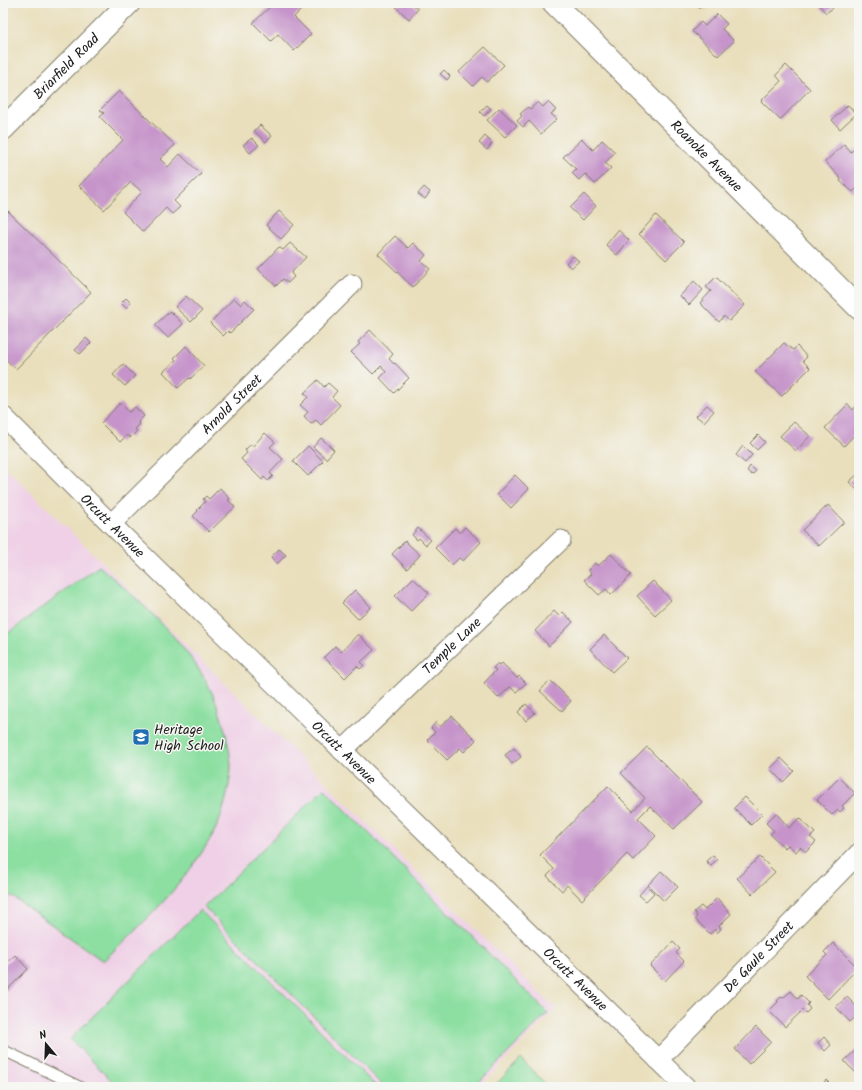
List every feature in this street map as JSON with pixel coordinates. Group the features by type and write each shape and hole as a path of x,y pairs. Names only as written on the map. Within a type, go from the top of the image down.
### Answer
{"street":[{"name":"Briarfield Road","path":"3,129 130,3"},
{"name":"Roanoke Avenue","path":"554,3 859,308"},
{"name":"Arnold Street","path":"111,524 352,284"},
{"name":"Orcutt Avenue","path":"3,416 342,751 686,1087"},
{"name":"Temple Lane","path":"342,751 561,540"},
{"name":"De Gaule Street","path":"658,1060 859,853"}],"lane":[{"path":"3,1050 80,1087"}],"shaded area":[{"name":"Heritage High School","path":"3,465 556,1009 479,1087 3,1087"}],"green space":[{"path":"99,566 162,624 190,656 202,674 218,707 226,734 231,767 223,810 217,827 202,852 163,902 103,961 3,890 3,637"},
{"path":"324,788 548,1013 474,1087 384,1087 204,907"},
{"path":"200,910 377,1087 118,1087 70,1039"},
{"path":"521,1059 549,1087 493,1087"}],"building":[{"path":"274,3 304,3 306,5 294,17 311,34 294,51 278,34 271,41 253,23"},
{"path":"401,3 411,3 418,9 409,19 396,7"},
{"path":"695,3 706,3 701,9"},
{"path":"821,3 829,3 833,8 826,13 819,5"},
{"path":"717,14 727,24 722,29 734,41 718,56 692,31 701,22 705,26"},
{"path":"485,47 504,65 487,82 482,77 473,86 459,72"},
{"path":"786,65 810,89 780,120 761,101 781,81 776,75"},
{"path":"444,70 450,76 447,80 440,74"},
{"path":"119,91 175,145 160,159 168,167 180,154 201,174 174,201 180,207 172,214 166,208 143,232 123,212 142,192 131,182 104,210 79,186 123,140 100,117 104,113 100,110"},
{"path":"538,102 543,107 548,102 556,110 551,114 557,119 541,134 529,121 523,127 517,121 522,116 520,114 528,107 530,109"},
{"path":"487,105 491,109 484,116 480,112"},
{"path":"848,105 856,114 840,129 832,120"},
{"path":"499,108 517,125 505,137 487,120"},
{"path":"260,125 272,136 266,142 254,131"},
{"path":"485,136 492,143 487,150 479,143"},
{"path":"252,138 259,145 250,153 243,145"},
{"path":"582,139 593,150 602,140 615,152 605,163 611,168 595,184 585,174 579,180 572,173 576,169 563,157"},
{"path":"844,144 851,152 855,148 859,152 859,159 856,162 859,166 859,186 853,192 840,181 841,179 825,162"},
{"path":"424,187 430,192 425,199 418,194"},
{"path":"584,194 596,206 583,220 570,208"},
{"path":"8,211 91,292 16,369 3,357 3,216"},
{"path":"279,211 294,225 281,239 266,225"},
{"path":"656,215 684,242 666,260 639,234"},
{"path":"618,230 629,240 617,255 606,245"},
{"path":"395,236 408,248 413,243 426,255 421,261 430,269 413,287 378,254"},
{"path":"290,243 306,257 291,273 294,277 288,283 283,279 276,286 258,269 279,247 283,250"},
{"path":"573,256 579,261 571,268 566,263"},
{"path":"716,277 745,305 729,321 724,316 719,322 700,303 711,291 706,287"},
{"path":"694,281 703,290 689,305 680,296"},
{"path":"186,296 202,311 191,322 175,307"},
{"path":"126,298 131,303 126,308 121,303"},
{"path":"234,298 241,305 245,300 254,309 230,333 228,331 223,336 210,323"},
{"path":"170,311 183,324 168,338 155,325"},
{"path":"370,330 393,354 389,359 394,364 395,363 409,378 394,393 380,378 386,372 381,366 373,374 351,352 360,344 358,342"},
{"path":"86,338 91,343 80,354 75,350"},
{"path":"784,343 793,350 797,346 807,357 803,361 810,368 782,396 755,372"},
{"path":"186,346 204,366 178,388 163,372 176,360 174,358"},
{"path":"123,364 135,376 125,386 113,375"},
{"path":"318,380 324,387 328,383 337,391 332,397 340,405 321,425 316,420 311,424 304,416 308,412 300,405 308,397 304,393"},
{"path":"120,403 129,412 135,407 144,416 138,422 140,424 135,429 137,431 130,438 127,435 120,442 101,423"},
{"path":"848,404 853,410 857,405 859,407 859,430 844,446 825,428"},
{"path":"707,405 714,411 704,422 696,416"},
{"path":"794,422 810,436 796,451 780,436"},
{"path":"265,433 275,442 270,447 283,459 270,473 273,476 268,481 264,477 262,480 241,459 247,453 245,450 251,444 253,446"},
{"path":"758,435 765,442 757,450 750,443"},
{"path":"321,438 334,450 326,459 313,447"},
{"path":"308,446 323,461 308,476 293,461"},
{"path":"743,446 752,455 745,463 736,455"},
{"path":"750,466 756,471 752,475 747,471"},
{"path":"859,473 859,492 849,482"},
{"path":"515,475 529,489 511,508 497,494"},
{"path":"220,488 235,507 209,532 193,516 205,502 203,499 206,496 209,499"},
{"path":"828,505 844,522 819,546 802,530"},
{"path":"465,527 481,542 463,561 459,558 452,565 435,548 455,528 460,533"},
{"path":"418,528 431,540 426,545 419,538 417,540 412,535"},
{"path":"405,541 420,555 407,569 392,554"},
{"path":"279,549 286,555 277,564 271,557"},
{"path":"611,554 631,575 611,595 606,589 599,595 584,580 591,574 588,570 595,563 598,566"},
{"path":"413,578 429,593 411,611 395,596"},
{"path":"653,581 671,600 655,615 637,596"},
{"path":"355,590 371,607 358,619 342,603"},
{"path":"554,611 559,616 563,612 573,622 549,646 535,631"},
{"path":"358,634 374,650 361,662 364,665 360,669 357,666 345,678 324,657 335,646 341,652"},
{"path":"604,635 627,658 612,672 590,649"},
{"path":"498,663 500,665 502,663 517,678 519,676 526,683 516,692 510,687 498,698 484,683 496,670 493,668"},
{"path":"550,680 571,701 562,711 540,691"},
{"path":"526,704 535,713 526,721 518,712"},
{"path":"452,716 476,740 464,752 460,748 447,760 427,740 435,732 431,728 436,722 440,727"},
{"path":"647,747 702,802 674,829 650,806 638,818 656,836 633,860 627,854 582,900 567,885 562,891 547,876 554,869 540,855 608,786 633,811 645,798 621,773"},
{"path":"514,748 521,757 512,764 505,755"},
{"path":"781,758 794,771 783,782 770,769"},
{"path":"839,778 855,793 842,806 844,808 840,812 838,810 832,815 817,800"},
{"path":"745,797 762,814 751,825 734,808"},
{"path":"776,813 789,828 800,818 815,833 810,837 816,842 806,852 800,847 796,852 788,845 785,848 770,834 774,831 766,823"},
{"path":"713,855 717,859 711,866 706,861"},
{"path":"760,857 775,872 752,894 737,878"},
{"path":"661,871 678,887 664,901 648,885"},
{"path":"647,886 654,893 646,901 639,895"},
{"path":"717,898 731,914 719,926 721,929 717,933 715,929 710,934 695,919 697,916 694,912 701,906 705,910"},
{"path":"673,942 680,949 676,953 684,961 665,981 650,966"},
{"path":"833,943 858,968 828,999 805,976 827,955 824,952"},
{"path":"15,955 28,969 6,991 3,988 3,966"},
{"path":"791,991 798,999 801,995 809,1003 807,1005 810,1009 806,1013 803,1010 785,1027 769,1011 781,997 783,998"},
{"path":"847,997 859,1009 859,1014 850,1022 836,1007"},
{"path":"756,1027 771,1042 749,1064 735,1049"},
{"path":"824,1037 831,1045 825,1051 818,1043"},
{"path":"859,1047 859,1076 844,1061"},
{"path":"826,1080 833,1087 820,1087"}],"place":[{"name":"Heritage High School","path":"141,737"}]}
